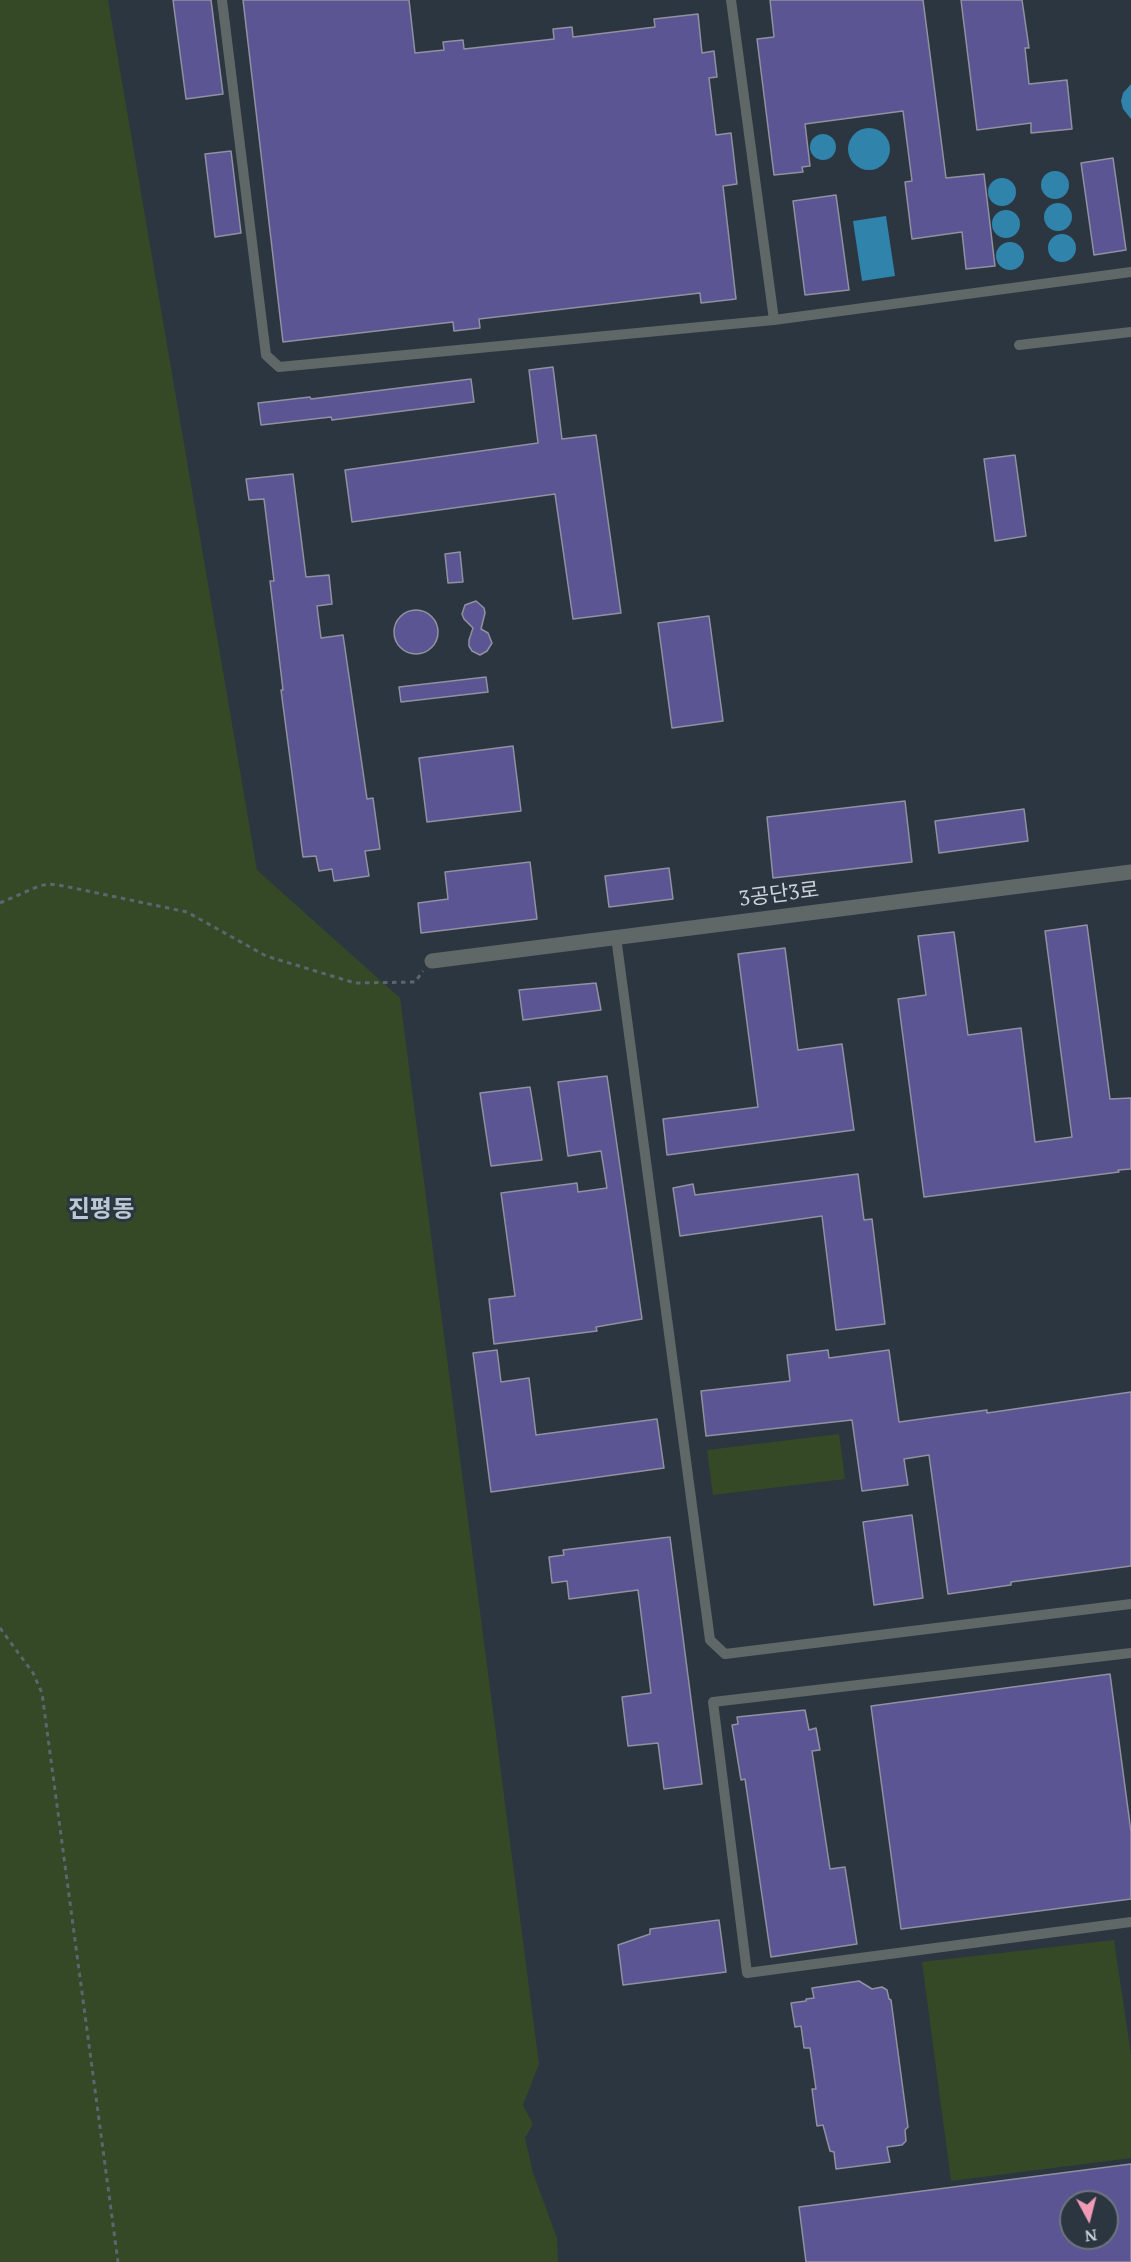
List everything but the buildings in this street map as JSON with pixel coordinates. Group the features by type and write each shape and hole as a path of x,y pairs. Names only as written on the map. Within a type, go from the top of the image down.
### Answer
{"street":[{"name":"3공단3로","path":"432,961 1131,872"}],"lane":[{"path":"222,0 266,355 279,367 774,320 1131,272"},
{"path":"731,0 774,320"},
{"path":"1019,345 1131,332"},
{"path":"616,937 710,1640 725,1654 1131,1604"},
{"path":"1131,1653 713,1701 747,1973 1131,1922"}],"path":[{"path":"0,903 25,891 49,884 165,907 187,912 204,920 266,956 355,983 415,982 432,961"},
{"path":"0,1628 33,1673 42,1693 118,2262"}],"green space":[{"path":"0,0 108,0 257,870 400,998 539,2064 523,2105 533,2124 525,2138 533,2173 557,2238 558,2262 0,2262"},
{"path":"839,1434 845,1479 713,1495 707,1450"},
{"path":"1114,1940 1131,2055 1131,2158 951,2181 922,1962"}],"water":[{"path":"1131,84 1131,119 1123,109 1121,101 1123,93"},
{"path":"869,128 884,134 890,149 884,164 869,170 854,164 848,149 854,134"},
{"path":"823,134 832,138 836,147 832,156 823,160 814,156 810,147 814,138"},
{"path":"1055,171 1065,175 1069,185 1065,195 1055,199 1045,195 1041,185 1045,175"},
{"path":"1002,178 1012,182 1016,192 1012,202 1002,206 992,202 988,192 992,182"},
{"path":"1058,203 1068,207 1072,217 1068,227 1058,231 1048,227 1044,217 1048,207"},
{"path":"1006,210 1016,214 1020,224 1016,234 1006,238 996,234 992,224 996,214"},
{"path":"886,216 895,276 862,281 853,221"},
{"path":"1062,234 1072,238 1076,248 1072,258 1062,262 1052,258 1048,248 1052,238"},
{"path":"1010,242 1020,246 1024,256 1020,266 1010,270 1000,266 996,256 1000,246"}],"district":[{"name":"진평동","path":"101,1210"}]}
